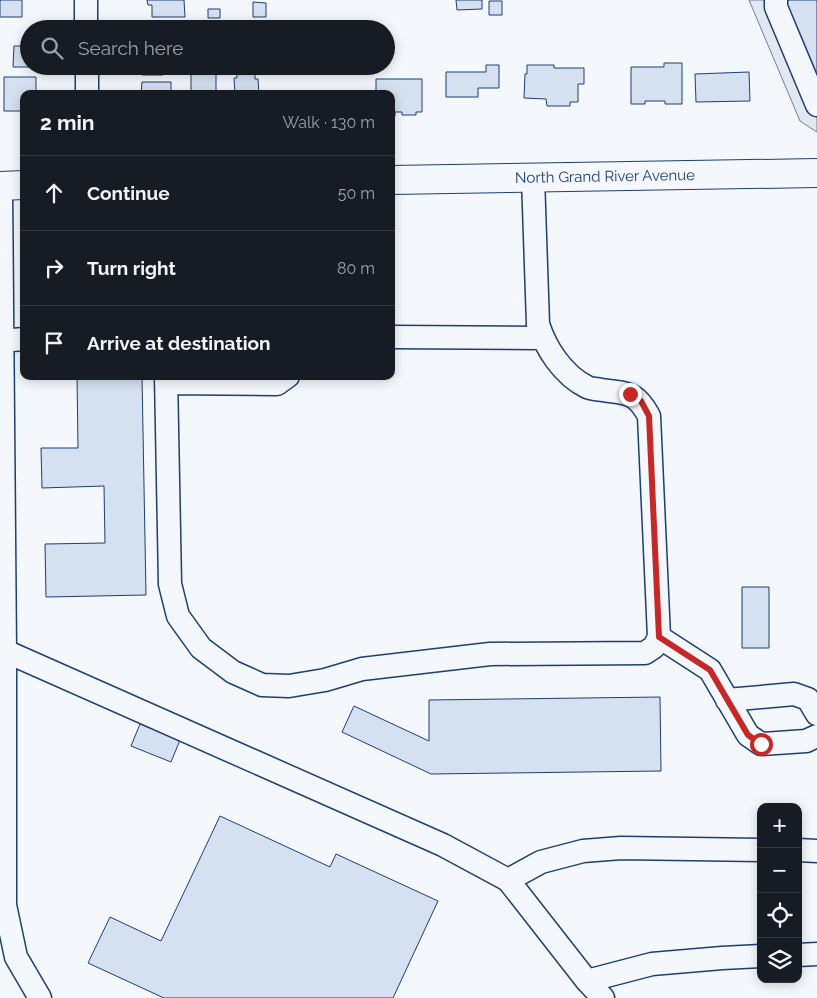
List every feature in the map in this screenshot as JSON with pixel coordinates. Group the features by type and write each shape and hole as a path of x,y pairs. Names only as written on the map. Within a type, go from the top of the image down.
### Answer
{"main road":[{"name":"North Grand River Avenue","path":"395,180 817,173"},
{"path":"0,186 20,185"}],"street":[{"path":"86,0 86,20"},
{"path":"776,0 776,7 817,105"},
{"path":"87,75 87,90"},
{"path":"282,380 277,384 166,380 170,584 178,616 201,648 233,672 262,685 289,686 325,680 362,669 490,654 645,654 654,647 659,637 649,416 641,401 630,394 588,387 562,368 542,338 538,324 533,178"},
{"path":"0,186 9,340 5,651 5,905 16,957 40,998"},
{"path":"395,337 542,338"},
{"path":"659,637 710,670 748,735 761,744 806,741 817,736"},
{"path":"5,651 443,845 508,880 602,998"},
{"path":"728,700 794,694 808,699 817,714"},
{"path":"508,880 541,862 583,850 621,848 757,850"},
{"path":"802,850 817,851"},
{"path":"802,955 817,954"},
{"path":"587,981 652,964 757,956"}],"shaded area":[{"path":"749,0 781,0 817,92 817,132 800,121"}],"building":[{"path":"0,0 22,0 22,17 0,17"},
{"path":"147,0 184,0 185,17 152,17 152,5 148,5"},
{"path":"456,0 482,0 482,9 457,10"},
{"path":"789,0 817,0 817,80 784,2"},
{"path":"489,1 502,1 502,15 489,15"},
{"path":"253,2 266,3 266,17 253,17"},
{"path":"208,9 220,9 220,18 208,18"},
{"path":"14,46 20,46 20,67 13,67"},
{"path":"664,63 682,63 682,104 665,104 665,101 645,101 645,104 631,104 631,67 664,67"},
{"path":"486,65 499,65 499,88 478,88 478,97 446,97 446,72 486,72"},
{"path":"527,65 554,65 554,68 584,68 584,84 578,84 578,102 570,102 570,106 547,106 546,99 524,98"},
{"path":"749,72 750,101 696,102 695,74"},
{"path":"191,75 216,75 216,90 191,90"},
{"path":"237,75 255,75 255,79 258,79 259,90 235,90 234,78 237,78"},
{"path":"4,77 36,77 36,90 20,90 20,111 4,111"},
{"path":"376,79 422,79 422,112 416,112 416,115 402,115 402,112 395,112 395,90 376,90"},
{"path":"142,82 171,82 171,90 141,90"},
{"path":"77,380 142,380 146,595 46,597 45,544 105,543 104,486 42,488 41,448 78,448"},
{"path":"742,587 769,587 769,648 742,648"},
{"path":"660,697 661,771 431,774 342,732 354,706 429,741 429,700"},
{"path":"140,724 180,740 171,762 131,746"},
{"path":"220,816 330,867 336,854 438,901 393,998 164,998 88,963 110,917 161,941"}],"route":[{"path":"630,394 641,401 649,416 659,637 710,670 748,735 761,744"}]}
